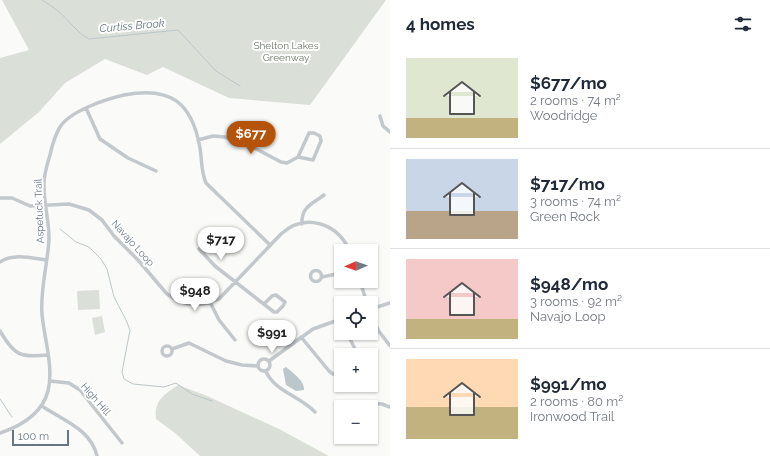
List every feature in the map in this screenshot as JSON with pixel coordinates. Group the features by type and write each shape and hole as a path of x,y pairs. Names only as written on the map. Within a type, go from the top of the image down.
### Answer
{"street":[{"name":"Aspetuck Trail","path":"42,406 50,381 42,311 49,238 44,187 57,132 63,122 68,118 86,108 120,96 142,92 155,92 177,101 184,106 198,140 206,183 270,244"},
{"path":"86,108 100,139 128,158 156,171"},
{"path":"380,116 383,126 390,132"},
{"path":"198,140 213,136 225,137 249,145 283,163 289,162 298,157 307,135 312,132 320,136 321,141 313,160 298,157"},
{"path":"302,224 303,212 324,195"},
{"name":"Navajo Loop","path":"0,198 12,198 30,206 69,204 89,210 102,220 114,236 138,260 170,297 188,304 210,302 224,294 270,244 288,228 302,224 315,223 330,228 341,237 346,244"},
{"path":"199,249 215,266 274,312 277,312 284,306 284,302 276,295 272,296 264,304"},
{"path":"0,262 8,257 15,256 46,260"},
{"path":"322,277 334,274"},
{"path":"210,302 219,320 235,340"},
{"path":"378,307 390,303"},
{"path":"269,361 313,329 334,321"},
{"path":"378,330 390,346"},
{"path":"0,331 10,347 19,354 28,356 47,355"},
{"path":"301,337 328,371 334,374"},
{"path":"172,349 189,343 226,361 242,365 258,366 261,370 266,372 273,383 306,404 315,412"},
{"path":"258,366 261,360 266,359 269,361"},
{"path":"266,372 270,367 269,361"},
{"name":"High Hill","path":"50,381 69,383 80,390 122,443"},
{"path":"378,404 390,407"},
{"path":"0,433 26,420 42,406 82,431 93,446 97,456"}],"green space":[{"name":"Shelton Lakes Greenway","path":"2,0 386,0 310,105 229,98 163,67 147,75 105,59 65,83 39,112 0,144 0,58 29,50"},
{"path":"99,290 100,309 78,310 77,291"},
{"path":"102,316 105,332 95,335 92,318"},
{"path":"178,385 207,396 279,429 329,456 200,456 175,433 156,419 158,403 164,395"}],"shaded area":[{"path":"286,367 301,380 304,390 296,391 286,385 283,369"}],"waterway":[{"name":"Curtiss Brook","path":"42,0 58,11 81,34 89,39 178,30 216,71 240,86"},
{"path":"60,229 76,242 89,247 101,259 107,269 114,297 130,330 122,372 124,379 133,384 164,387 176,383 192,394 212,401"},
{"path":"0,399 12,417"}]}
